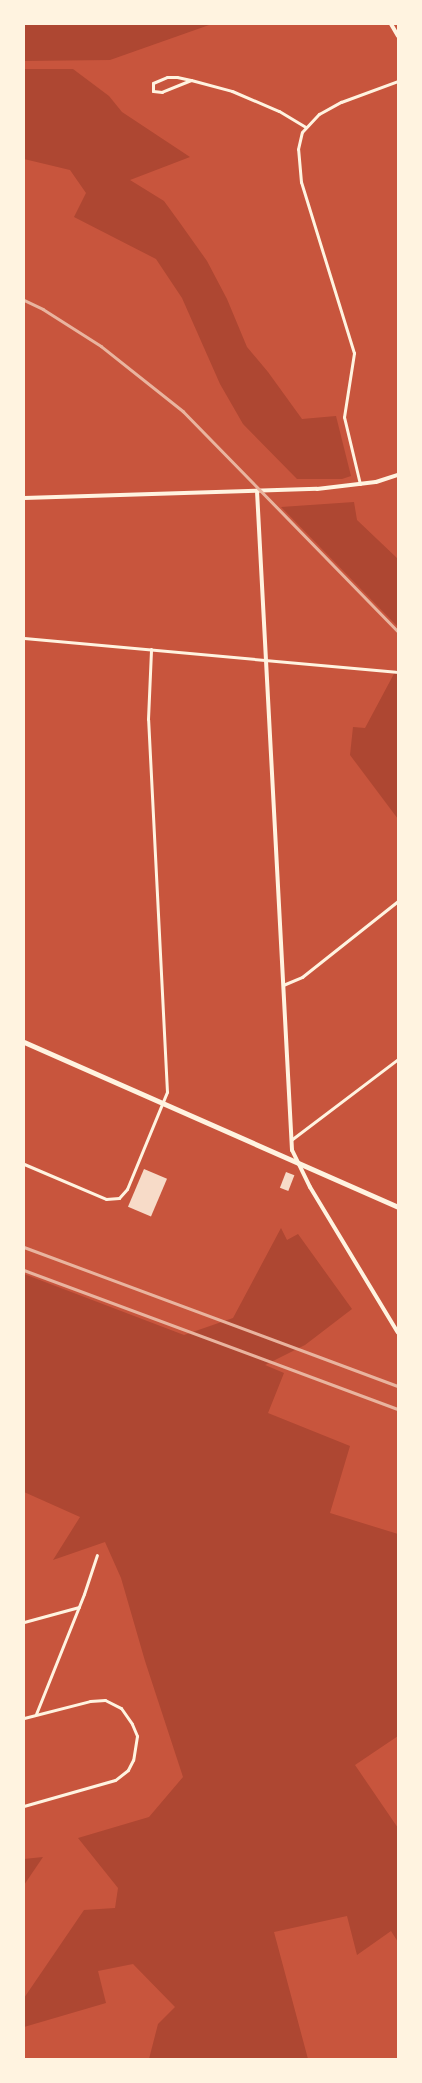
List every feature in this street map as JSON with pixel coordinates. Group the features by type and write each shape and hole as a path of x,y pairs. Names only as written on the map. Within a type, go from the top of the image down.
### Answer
{"main road":[{"path":"24,1042 162,1105 398,1207"}],"street":[{"path":"391,24 398,36"},
{"path":"191,80 159,93 155,93 152,88 156,80 167,77 191,80 232,91 279,111 306,127"},
{"path":"360,484 344,417 354,353 301,182 298,149 301,136 306,127 319,114 341,102 398,81"},
{"path":"24,498 334,488 398,475"},
{"path":"257,491 291,1140 298,1164 398,1333"},
{"path":"24,638 151,648 398,672"},
{"path":"24,1164 106,1199 119,1198 127,1189 167,1089 148,719 151,648"},
{"path":"283,985 302,977 398,900"},
{"path":"291,1140 398,1059"},
{"path":"36,1715 97,1555"},
{"path":"24,1622 79,1606"},
{"path":"24,1718 90,1701 105,1700 121,1708 132,1724 137,1736 136,1752 128,1770 122,1775 103,1785 24,1806"}],"shaded area":[{"path":"24,24 212,24 110,60 24,61"},
{"path":"24,69 73,69 109,96 122,112 190,157 130,180 164,201 180,223 207,261 227,299 247,347 268,372 302,419 336,416 351,476 342,479 297,479 243,424 220,384 182,298 156,259 74,217 86,193 70,170 24,159"},
{"path":"354,502 357,520 398,559 398,627 281,507"},
{"path":"396,670 398,670 398,819 350,755 353,727 365,728"},
{"path":"281,1228 287,1240 298,1234 352,1309 305,1345 265,1365 284,1373 268,1413 350,1446 330,1513 398,1534 398,1736 355,1765 398,1828 398,1942 391,1931 357,1955 347,1916 274,1932 308,2059 149,2059 158,2024 175,2007 133,1964 98,1971 106,2003 24,2027 24,1998 84,1910 115,1908 118,1888 78,1838 149,1817 183,1777 145,1661 121,1578 105,1542 53,1560 80,1517 24,1492 24,1274 184,1335 233,1318"},
{"path":"43,1857 24,1885 24,1859"}],"building":[{"path":"144,1169 167,1179 151,1217 128,1207"},
{"path":"286,1172 294,1175 288,1191 280,1188"}],"railway":[{"path":"24,300 43,309 101,346 183,411 398,631"},
{"path":"24,1247 398,1386"},
{"path":"24,1270 398,1409"}]}
